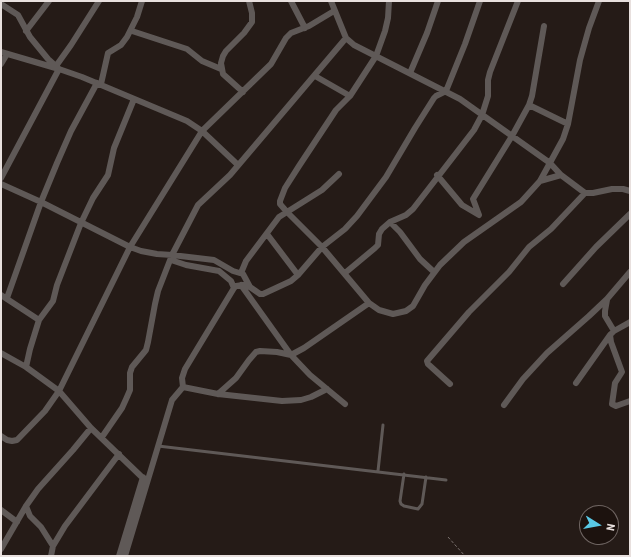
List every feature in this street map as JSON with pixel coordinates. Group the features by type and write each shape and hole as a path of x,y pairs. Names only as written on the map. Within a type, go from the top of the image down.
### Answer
{"street":[{"path":"26,31 49,1"},
{"path":"1,178 58,67 99,1"},
{"path":"39,320 4,297 41,202 71,131 99,84 108,54 121,45 132,30 142,1"},
{"path":"221,70 222,56 244,33 252,22 252,13 249,1"},
{"path":"291,1 304,28"},
{"path":"331,1 346,38 354,45 466,102 482,115 550,162 561,175 585,194"},
{"path":"389,1 388,18 385,31 376,56 350,96 336,110 285,188 280,204 322,247 368,303 385,312 398,314 406,311 416,303 425,285 434,272 458,247 486,225 520,202 540,181 563,139 568,124 580,60 589,28 599,1"},
{"path":"410,73 427,33 438,1"},
{"path":"119,556 158,446 172,400 183,387 182,378 185,370 234,288 241,285 263,294 291,282 322,247 357,216 386,177 414,128 434,98 446,91 480,1"},
{"path":"345,274 378,245 380,231 390,222 406,214 412,209 474,130 482,115 488,96 488,80 490,72 518,1"},
{"path":"1,4 18,15 26,31 40,50 58,67"},
{"path":"1,436 12,441 20,437 45,411 59,391 130,248 202,131 271,64 286,38 291,33 295,30 304,28 334,11"},
{"path":"486,225 479,215 473,199 512,136 529,105 544,26"},
{"path":"132,30 187,49 202,60 221,70 227,79 243,92"},
{"path":"102,437 122,408 130,390 130,373 132,367 146,350 155,304 172,257 198,205 238,165 346,38"},
{"path":"1,64 4,53 58,67 187,121 202,131 238,165"},
{"path":"315,76 350,96"},
{"path":"26,367 39,320 53,301 57,285 81,223 93,198 108,175 114,148 134,99"},
{"path":"529,105 568,124"},
{"path":"241,273 246,262 279,217 322,190 338,174"},
{"path":"438,175 462,204 479,215"},
{"path":"540,181 561,175"},
{"path":"1,184 41,202 130,248 172,257 214,260 245,276 250,288"},
{"path":"450,384 428,364 427,361 469,312 509,272 529,247 551,229 585,194 612,189 623,189 630,191"},
{"path":"563,284 596,247 630,214"},
{"path":"390,222 400,232 420,259 434,272"},
{"path":"267,234 298,275"},
{"path":"172,257 186,266 219,271 231,281 234,288"},
{"path":"504,405 523,379 547,353 607,299 630,272"},
{"path":"241,285 291,355 306,371 345,404"},
{"path":"607,299 605,316 612,333 611,342 622,372 615,383 612,404 616,406 630,401"},
{"path":"218,394 236,378 256,352 276,352 291,355 304,348 368,303"},
{"path":"576,382 612,333 630,322"},
{"path":"1,353 26,367 59,391 91,428 145,480"},
{"path":"183,387 218,394 262,400 292,401 311,397 326,389"},
{"path":"1,549 38,488 91,428"},
{"path":"51,556 53,546 65,526 119,454"},
{"path":"125,556 145,480"},
{"path":"26,506 30,516 41,527 53,546"},
{"path":"1,510 17,522"}],"lane":[{"path":"378,471 384,425"},
{"path":"158,446 446,480"},
{"path":"404,474 400,501 404,506 418,508 422,504 426,477"}],"path":[{"path":"448,536 464,556"}]}
